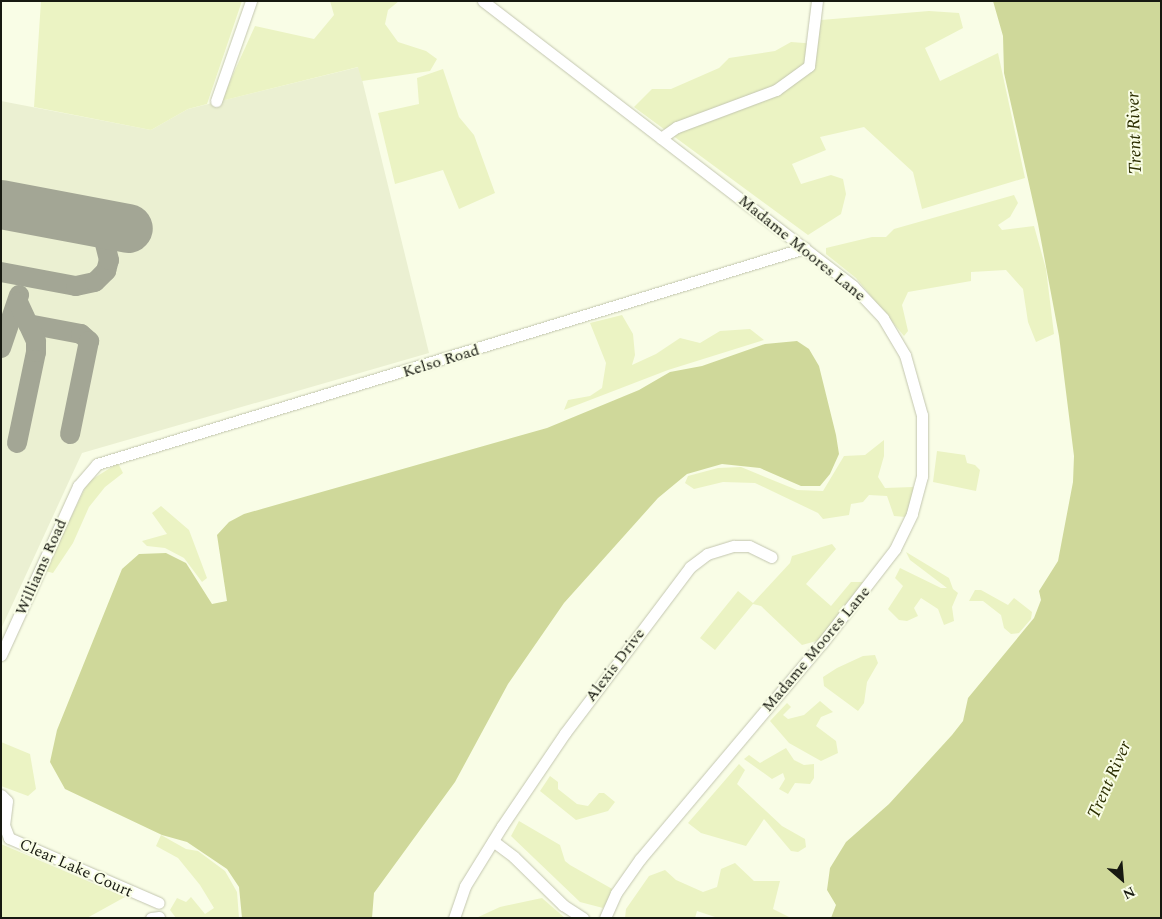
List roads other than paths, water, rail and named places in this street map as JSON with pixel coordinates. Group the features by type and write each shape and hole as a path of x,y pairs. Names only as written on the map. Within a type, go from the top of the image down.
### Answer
{"street":[{"path":"216,101 251,1"},
{"name":"Madame Moores Lane","path":"483,1 805,248 868,301 905,355 923,422 923,470 918,495 904,532 884,566 640,859 616,892 604,918"},
{"path":"661,138 677,127 776,90 809,66 817,1"},
{"name":"Kelso Road","path":"82,480 97,464 116,456 322,398 805,248"},
{"name":"Williams Road","path":"1,654 82,480"},
{"name":"Alexis Drive","path":"454,918 465,886 565,732 690,567 707,554 734,546 749,546 772,557"},
{"name":"Clear Lake Court","path":"1,795 7,801 4,825 9,838 159,903"},
{"path":"493,841 514,857 563,905 583,918"}],"water":[{"name":"Trent River","path":"993,1 1161,1 1161,918 831,918 836,905 827,890 830,868 846,842 889,804 952,735 963,721 968,698 1034,618 1041,600 1039,591 1058,561 1073,482 1074,456 1059,336 1038,224 1004,73 1003,36"},
{"path":"797,341 809,349 819,366 839,454 830,474 820,486 801,486 760,468 722,464 687,474 658,498 564,603 508,684 455,782 374,893 372,918 242,918 239,887 227,869 187,842 162,835 65,789 50,762 57,730 122,569 139,554 166,553 186,563 212,604 227,601 217,535 229,522 244,514 547,428 639,390 670,372 702,366 765,344"}]}
